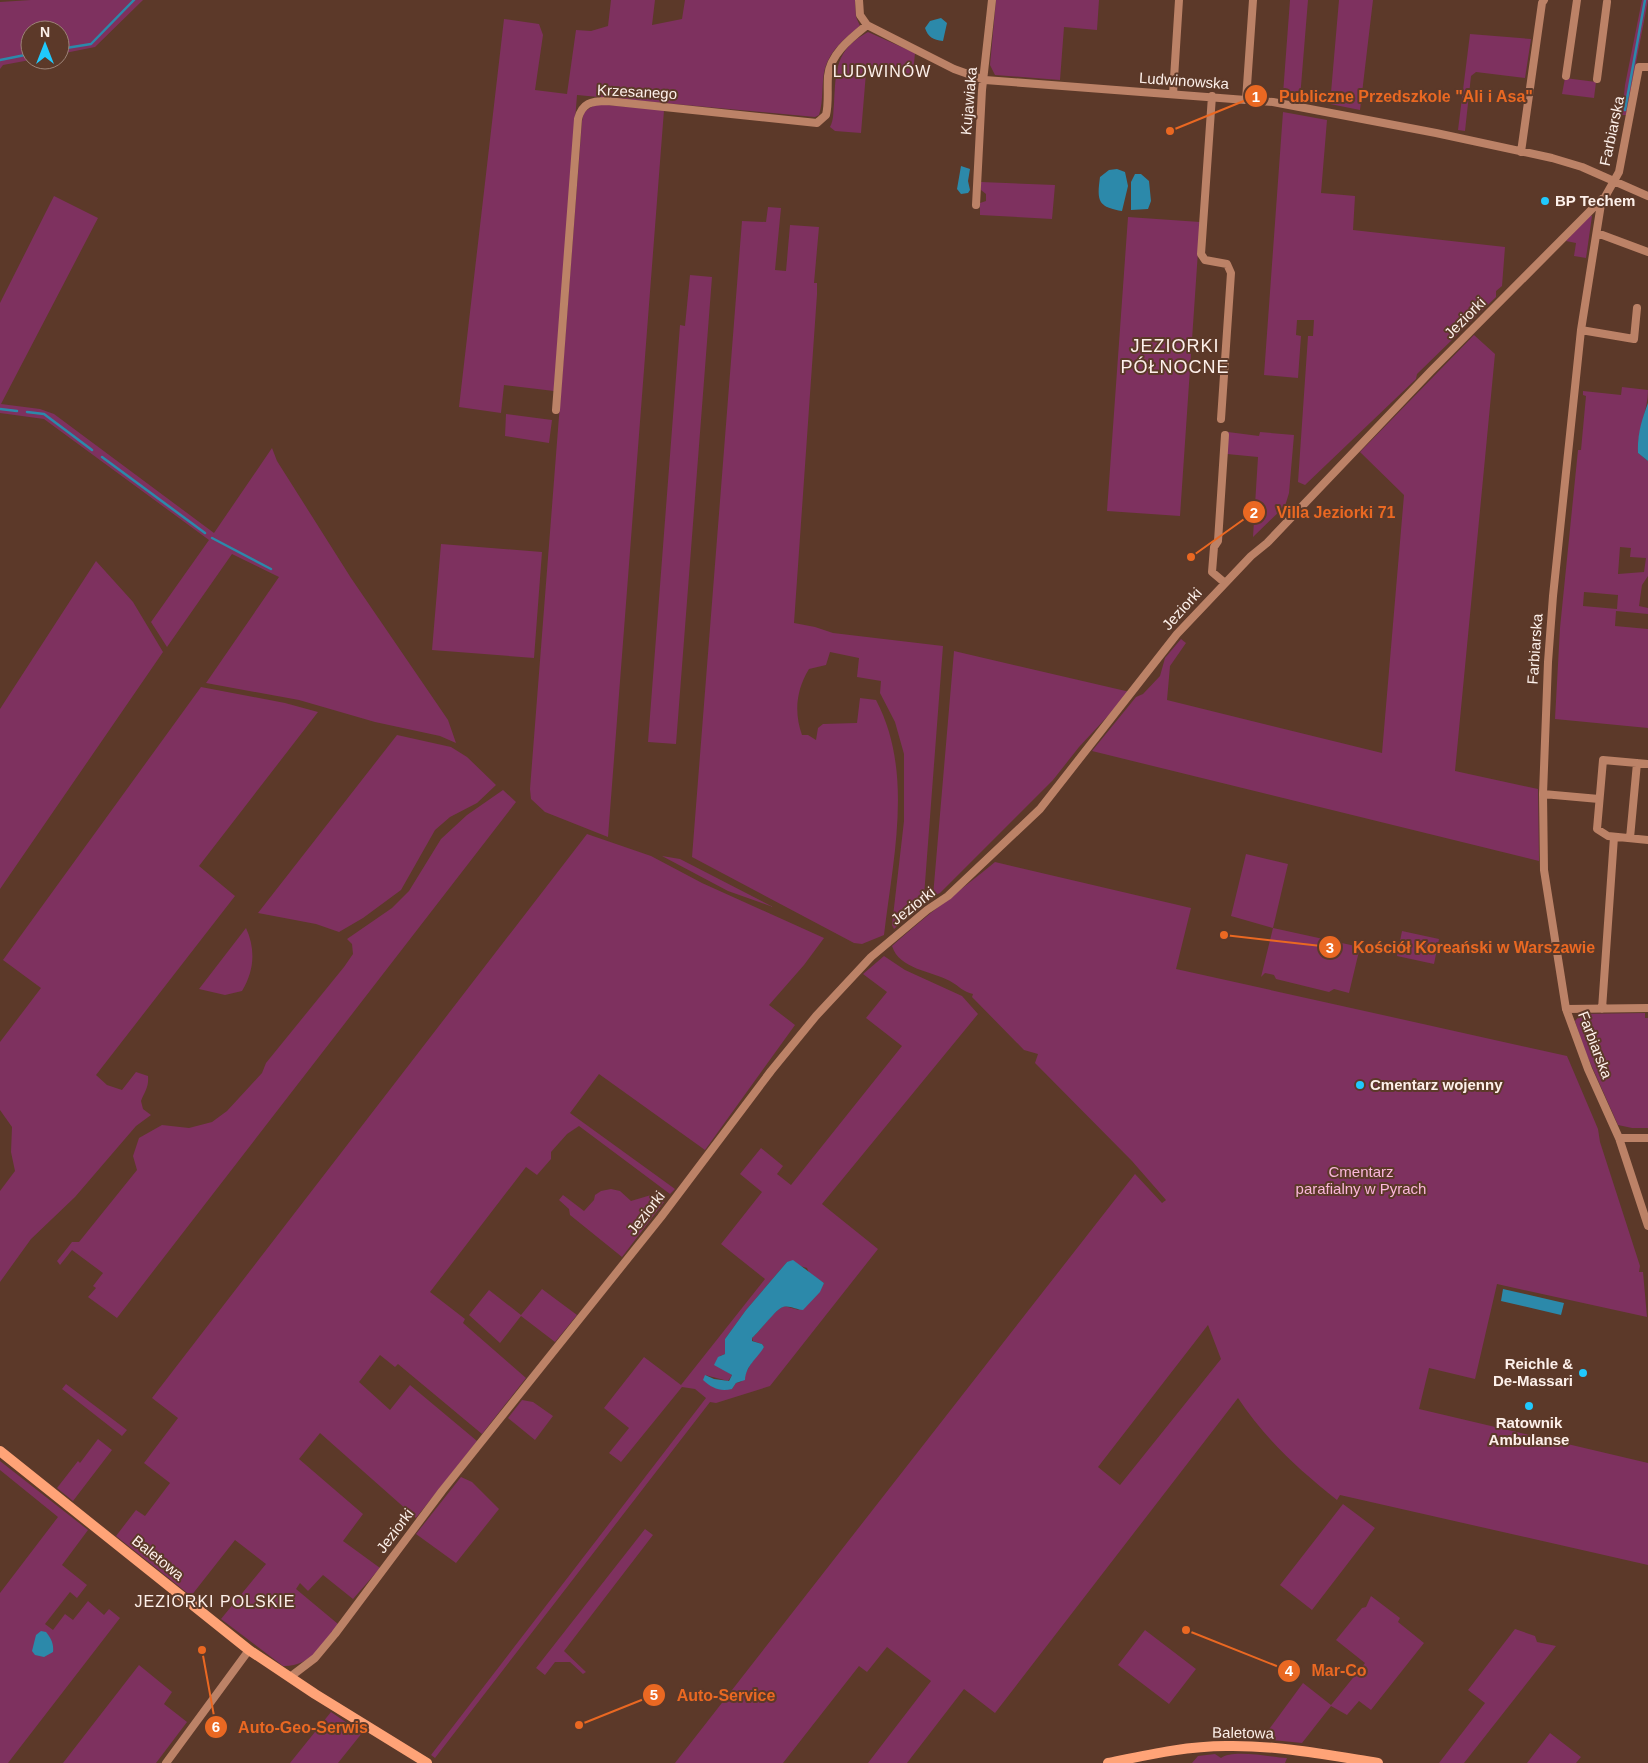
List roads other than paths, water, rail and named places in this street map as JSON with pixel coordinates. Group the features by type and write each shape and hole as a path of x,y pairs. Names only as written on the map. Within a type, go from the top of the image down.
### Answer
{"street":[{"path":"860,0 860,15 868,25"},
{"name":"Kujawiaka","path":"976,205 982,90 985,80 992,0"},
{"path":"1173,94 1179,0"},
{"path":"1246,100 1253,0"},
{"path":"1521,152 1542,3 1544,0"},
{"path":"1566,76 1577,0"},
{"path":"1597,79 1607,2"},
{"name":"Ludwinowska","path":"868,25 954,68 985,80 1273,102 1387,123 1582,167 1648,196"},
{"name":"Krzesanego","path":"556,410 578,119 582,108 594,101 606,101 817,123 826,116 828,73 837,54 849,40 868,25"},
{"name":"Farbiarska","path":"1648,67 1639,67 1619,172 1602,199 1581,330 1552,596 1543,794 1544,870 1566,1009 1588,1069 1619,1138 1648,1226"},
{"path":"1212,96 1201,254 1205,260 1227,264 1231,273 1221,419"},
{"name":"Jeziorki","path":"290,1677 315,1658 335,1634 442,1492 661,1217 771,1071 816,1016 871,957 927,910 948,896 1040,809 1177,634 1251,556 1268,543 1431,371 1602,199"},
{"path":"1597,233 1648,252"},
{"path":"1637,308 1634,339 1637,348"},
{"path":"1581,330 1634,339"},
{"path":"1225,435 1218,541 1214,547 1212,572 1225,583"},
{"path":"1648,764 1603,760 1598,829 1602,834 1614,837 1648,840"},
{"path":"1630,838 1637,763"},
{"path":"1543,794 1599,799"},
{"path":"1602,1009 1614,837"},
{"path":"1566,1009 1648,1008"},
{"path":"1619,1138 1648,1138"},
{"name":"Baletowa","path":"0,1452 249,1650 427,1763"},
{"path":"166,1763 249,1650"},
{"name":"Baletowa","path":"1108,1763 1183,1749 1225,1746 1273,1747 1378,1763"}],"water":[{"path":"941,18 947,23 943,41 931,38 925,28 930,21"},
{"path":"961,166 970,169 968,181 970,190 968,193 961,194 957,189"},
{"path":"1117,169 1125,172 1128,186 1122,211 1103,205 1099,197 1100,177 1109,170"},
{"path":"1135,174 1141,174 1149,181 1151,201 1148,209 1131,210 1131,182"},
{"path":"1648,403 1648,461 1638,453 1638,440"},
{"path":"793,1260 824,1283 820,1292 803,1310 788,1307 780,1308 752,1338 752,1341 762,1344 764,1347 747,1370 745,1380 736,1383 732,1389 716,1389 703,1380 705,1375 714,1379 729,1381 732,1375 714,1365 718,1357 725,1354 725,1339 746,1310 787,1262"},
{"path":"1503,1289 1564,1303 1561,1315 1501,1301"},
{"path":"41,1631 48,1634 53,1646 53,1652 44,1657 35,1655 32,1651 36,1635"}],"waterway":[{"path":"70,47 91,44 134,0"},
{"path":"1625,110 1645,0"},
{"path":"0,60 20,56"},
{"path":"0,409 17,411"},
{"path":"27,412 44,414 92,450"},
{"path":"102,457 205,533"},
{"path":"212,538 271,569"}],"place":[{"name":"Publiczne Przedszkole \"Ali i Asa\"","path":"1170,131"},
{"name":"BP Techem","path":"1545,201"},
{"name":"Villa Jeziorki 71","path":"1191,557"},
{"name":"Kościół Koreański w Warszawie","path":"1224,935"},
{"name":"Cmentarz wojenny","path":"1360,1085"},
{"name":"Reichle & De-Massari","path":"1583,1373"},
{"name":"Ratownik Ambulanse","path":"1529,1406"},
{"name":"Mar-Co","path":"1186,1630"},
{"name":"Auto-Geo-Serwis","path":"202,1650"},
{"name":"Auto-Service","path":"579,1725"}],"district":[{"name":"LUDWINÓW","path":"882,71"},
{"name":"JEZIORKI PÓŁNOCNE","path":"1175,356"},
{"name":"JEZIORKI POLSKIE","path":"215,1601"}],"park label":[{"name":"Cmentarz parafialny w Pyrach","path":"1361,1180"}]}
